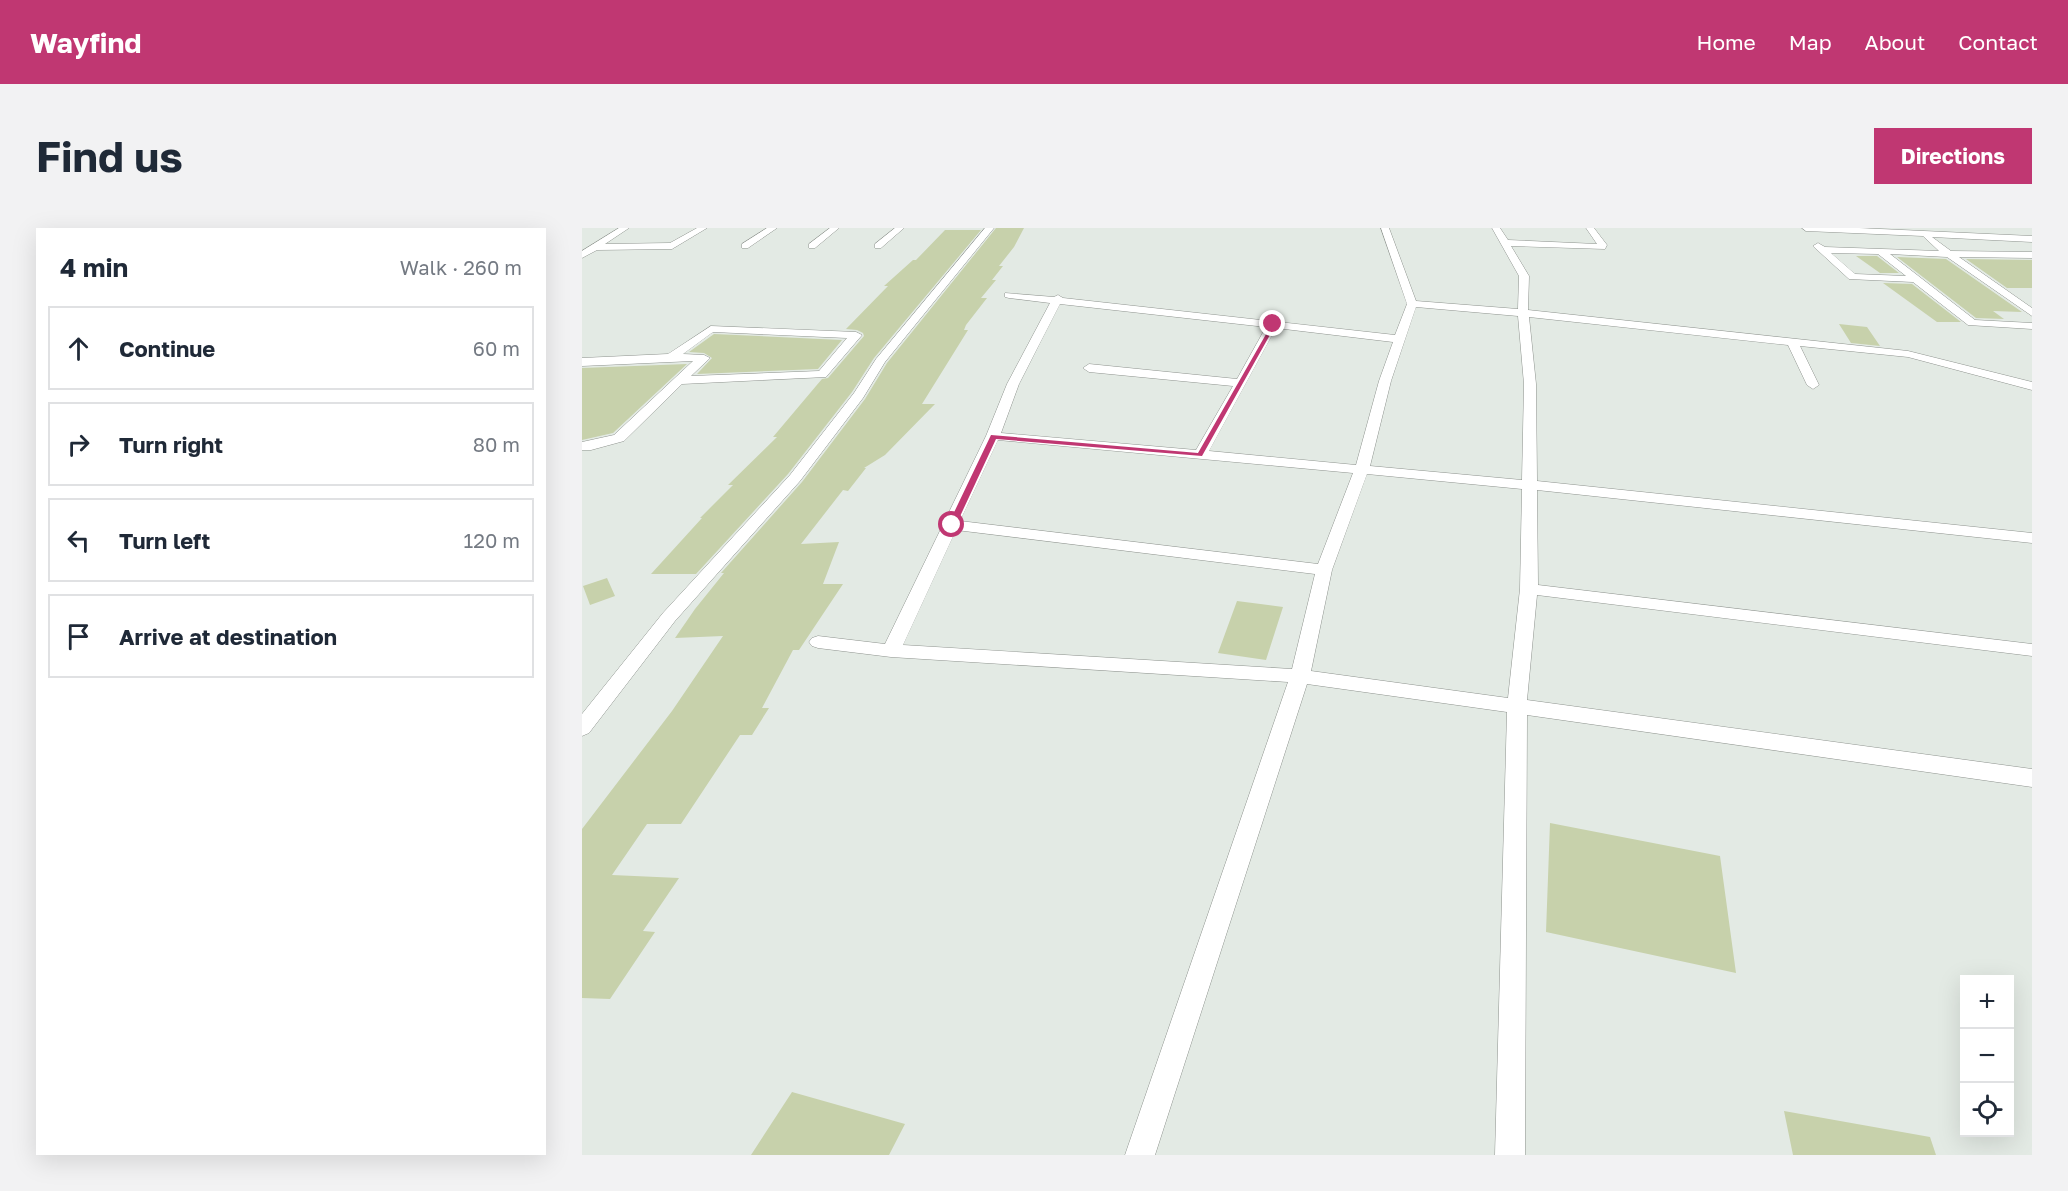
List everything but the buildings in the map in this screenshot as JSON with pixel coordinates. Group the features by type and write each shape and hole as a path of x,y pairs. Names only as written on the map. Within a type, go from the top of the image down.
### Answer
{"street":[{"path":"582,255 625,228"},
{"path":"595,248 672,246 703,228"},
{"path":"745,246 773,228"},
{"path":"812,246 835,228"},
{"path":"878,246 900,228"},
{"path":"582,728 677,608 795,478 859,395 880,361 990,228"},
{"path":"1140,1155 1300,676 1324,570 1362,469 1385,381 1412,304 1385,228"},
{"path":"1496,228 1524,276 1523,313 1530,384 1529,589 1516,705 1510,1155"},
{"path":"1504,243 1602,247 1590,228"},
{"path":"1806,231 2032,239"},
{"path":"1806,231 1852,277 1915,279"},
{"path":"1925,233 2032,234"},
{"path":"1925,233 1949,254 2032,313"},
{"path":"1859,236 1972,323 2032,326"},
{"path":"2008,247 2029,257"},
{"path":"1823,250 2029,257"},
{"path":"1009,295 1058,298 1399,339"},
{"path":"891,651 993,436 1013,384 1058,298"},
{"path":"1412,304 1792,340 1908,354 2032,386"},
{"path":"1200,455 1273,324"},
{"path":"671,357 711,329 856,335 822,374 679,380"},
{"path":"1792,340 1813,385"},
{"path":"582,362 671,357 704,358 619,438 591,446 582,446"},
{"path":"1089,368 1241,383"},
{"path":"993,436 1531,485 2032,538"},
{"path":"952,525 1324,570"},
{"path":"1529,589 2032,650"},
{"path":"818,642 891,651 1300,676 2032,778"}],"route":[{"path":"952,525 993,436 1200,455 1273,324"}]}
